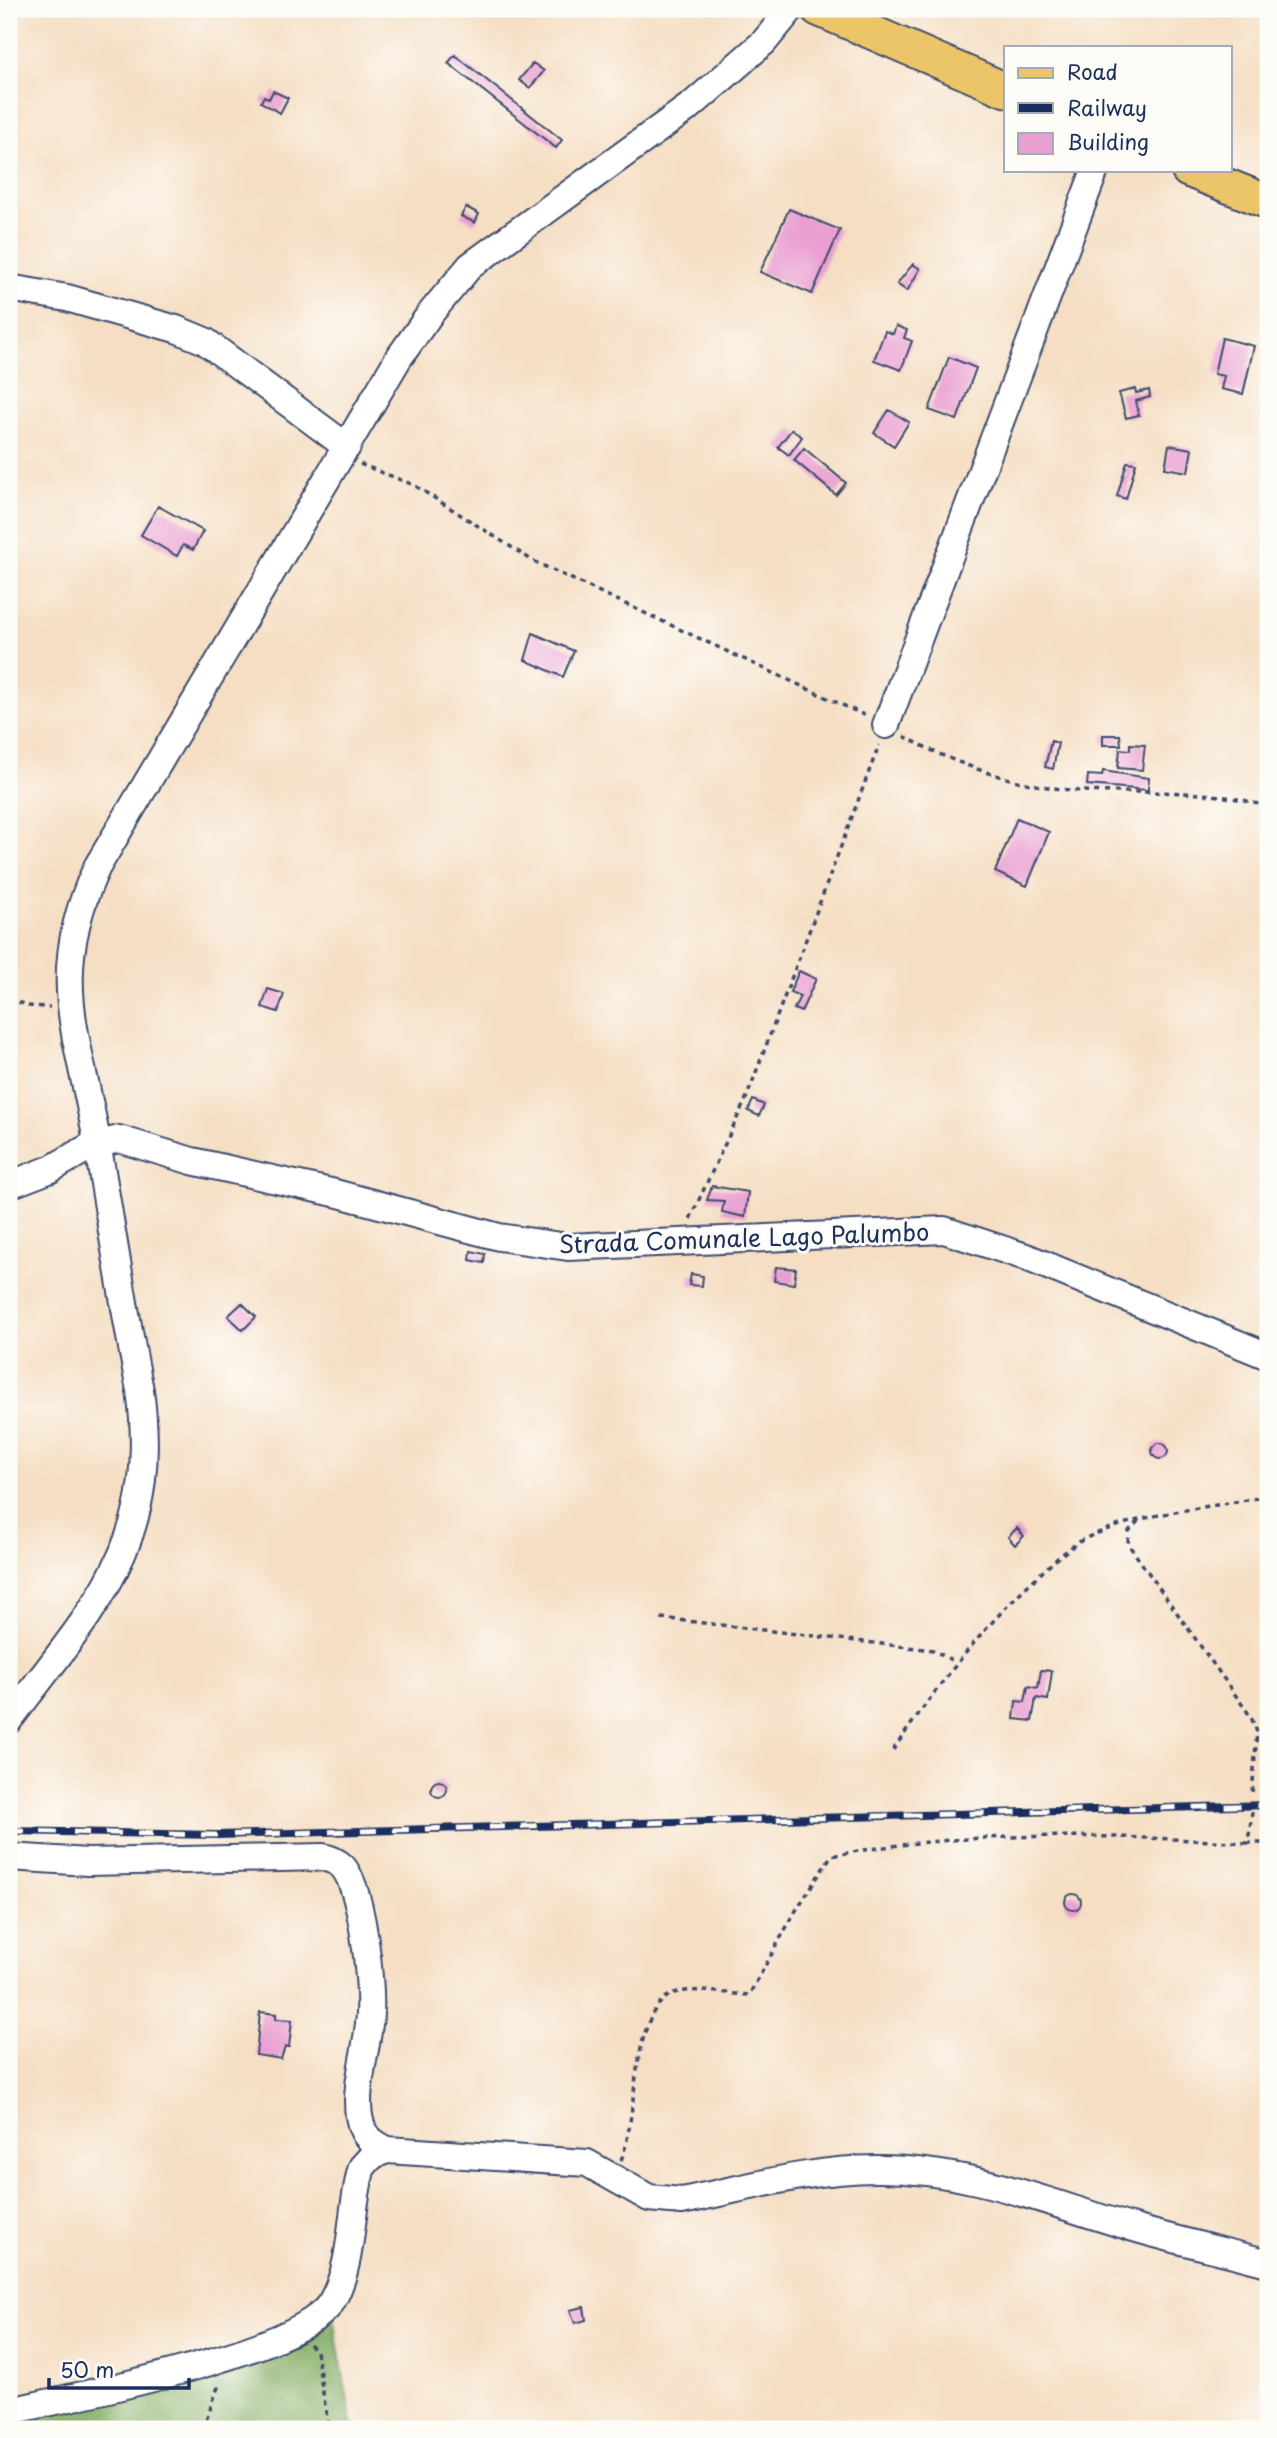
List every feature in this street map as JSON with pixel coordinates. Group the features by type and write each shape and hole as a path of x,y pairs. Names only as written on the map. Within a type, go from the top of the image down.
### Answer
{"main road":[{"path":"818,9 1004,89"},
{"path":"1193,172 1268,202"},
{"path":"1216,172 1268,188"}],"street":[{"path":"9,1720 93,1609 116,1572 138,1513 145,1425 98,1143 70,1009 73,929 97,867 398,359 437,304 470,266 694,104 764,42 791,9"},
{"path":"886,725 1094,172"},
{"path":"9,288 68,298 176,329 205,341 346,450"},
{"name":"Strada Comunale Lago Palumbo","path":"9,1185 51,1169 98,1143 119,1139 192,1161 335,1193 499,1237 576,1248 944,1230 1061,1271 1268,1356"},
{"path":"9,1857 88,1862 323,1857 343,1867 351,1879 356,1899 370,1988 370,2015 363,2057 359,2118 364,2132 387,2150"},
{"path":"9,2411 88,2394 253,2348 300,2329 323,2314 332,2302 344,2271 362,2166 373,2155 387,2150 587,2163 649,2198 682,2201 830,2171 879,2169 935,2172 1005,2186 1133,2228 1268,2263"}],"path":[{"path":"346,450 358,463 414,485 533,561 761,664 957,762 1032,784 1079,790 1219,795 1268,807"},
{"path":"680,1242 746,1099 886,725"},
{"path":"9,999 29,1006 70,1009"},
{"path":"893,1750 955,1662 1025,1588 1070,1548 1106,1530 1138,1521 1268,1496"},
{"path":"1138,1521 1129,1531 1128,1544 1251,1717 1257,1732 1252,1794"},
{"path":"661,1619 933,1650 955,1662"},
{"path":"1248,1843 1252,1812"},
{"path":"610,2175 622,2158 630,2134 643,2034 655,2005 678,1992 749,1996 795,1912 831,1856 897,1844 1035,1837 1145,1836 1268,1843"},
{"path":"307,2342 316,2351 329,2429"},
{"path":"203,2429 218,2387 212,2359"}],"green space":[{"path":"333,2318 353,2429 9,2429 9,2418"}],"building":[{"path":"455,55 562,140 556,148 448,63"},
{"path":"533,63 544,71 530,88 519,80"},
{"path":"273,91 288,98 280,113 261,102 264,96 269,99"},
{"path":"466,207 479,214 475,223 461,216"},
{"path":"789,209 840,230 812,294 760,272"},
{"path":"913,264 920,269 907,291 897,284"},
{"path":"896,326 907,330 904,338 912,341 901,370 874,360 885,331 893,334"},
{"path":"1222,338 1254,346 1243,394 1221,389 1224,376 1214,374"},
{"path":"949,357 976,368 957,420 929,410"},
{"path":"1135,389 1136,393 1149,390 1150,397 1136,401 1139,415 1126,418 1119,393"},
{"path":"889,410 909,422 894,446 874,433"},
{"path":"792,429 802,437 789,455 778,447"},
{"path":"1169,445 1192,449 1188,472 1165,468"},
{"path":"804,448 846,483 836,495 794,460"},
{"path":"1127,462 1136,463 1126,499 1117,496"},
{"path":"158,506 203,531 193,550 183,545 177,556 141,535"},
{"path":"533,633 574,651 563,677 525,660"},
{"path":"1103,735 1120,735 1121,745 1103,745"},
{"path":"1051,741 1058,743 1053,769 1045,767"},
{"path":"1130,744 1145,745 1142,770 1118,768 1120,749 1130,750"},
{"path":"1103,771 1149,778 1148,790 1087,785 1088,775 1102,776"},
{"path":"1017,818 1049,832 1027,886 995,872"},
{"path":"799,971 816,979 801,1012 794,1009 800,996 790,992"},
{"path":"268,989 284,994 278,1012 262,1007"},
{"path":"753,1100 764,1105 759,1116 748,1111"},
{"path":"712,1186 748,1192 745,1217 722,1212 724,1201 707,1200"},
{"path":"471,1251 485,1254 484,1263 470,1260"},
{"path":"776,1267 796,1269 794,1284 774,1281"},
{"path":"691,1274 703,1276 702,1286 689,1285"},
{"path":"242,1303 256,1317 243,1330 228,1316"},
{"path":"1160,1443 1166,1445 1166,1457 1160,1459 1154,1457 1152,1451 1154,1445"},
{"path":"1017,1528 1024,1536 1015,1545 1008,1537"},
{"path":"1041,1670 1052,1671 1048,1700 1036,1698 1032,1721 1014,1719 1016,1701 1025,1702 1028,1686 1038,1688"},
{"path":"439,1781 445,1783 445,1795 439,1797 433,1795 431,1789 433,1783"},
{"path":"1073,1894 1079,1896 1079,1908 1073,1910 1067,1908 1065,1902 1067,1896"},
{"path":"260,2012 276,2014 276,2019 292,2020 289,2047 285,2047 281,2059 256,2055"},
{"path":"584,2307 586,2320 575,2323 570,2310"}],"railway":[{"path":"9,1831 217,1835 1268,1805"}]}
